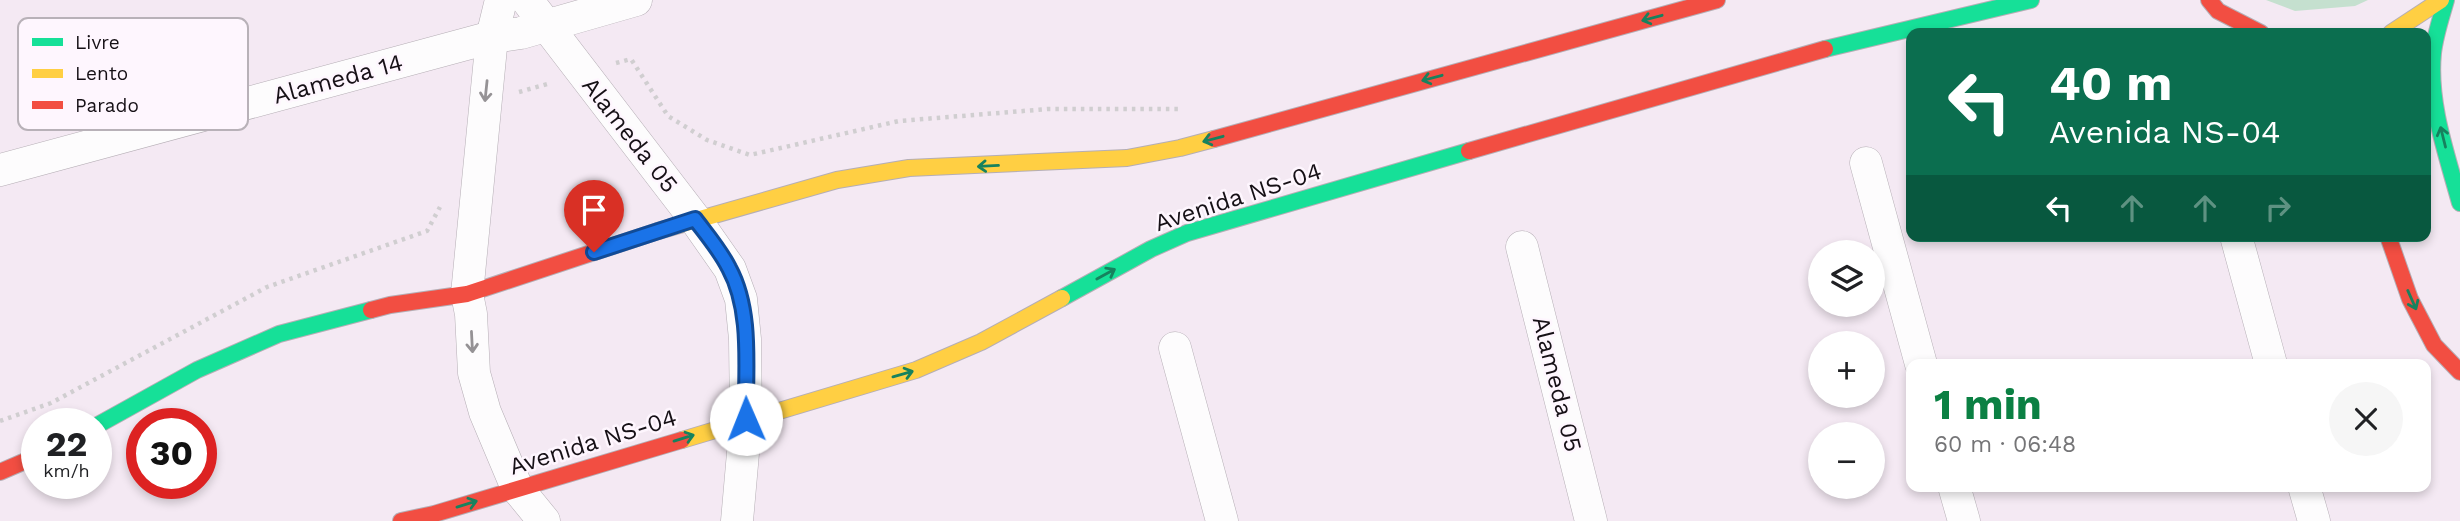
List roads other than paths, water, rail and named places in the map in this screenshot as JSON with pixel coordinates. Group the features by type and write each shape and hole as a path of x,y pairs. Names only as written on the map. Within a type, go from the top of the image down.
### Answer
{"street":[{"path":"501,0 492,37 467,295 471,314 474,373 485,412 517,488 544,521"},
{"name":"Alameda 05","path":"527,0 695,219 730,269 741,299 745,339 746,419 737,521"},
{"name":"Alameda 14","path":"248,103 636,0"},
{"path":"112,417 197,370 279,334 390,304 467,295 695,219 837,180 909,168 1127,158 1180,148 1717,0"},
{"name":"Avenida NS-04","path":"1913,28 2031,0"},
{"path":"2208,0 2218,11 2251,28"},
{"path":"2402,28 2443,0"},
{"path":"2443,0 2433,55 2432,85 2460,204"},
{"name":"Avenida NS-04","path":"401,521 434,514 916,370 981,342 1151,248 1187,233 1799,55 1906,30"},
{"name":"Alameda 14","path":"0,170 148,130"},
{"path":"1866,163 1920,359"},
{"path":"2238,242 2270,359"},
{"path":"2390,242 2410,299 2434,345 2460,372"},
{"name":"Alameda 05","path":"1522,247 1591,521"},
{"path":"1175,348 1222,521"},
{"path":"0,472 21,463"},
{"path":"1956,492 1964,521"},
{"path":"2306,492 2314,521"}]}
